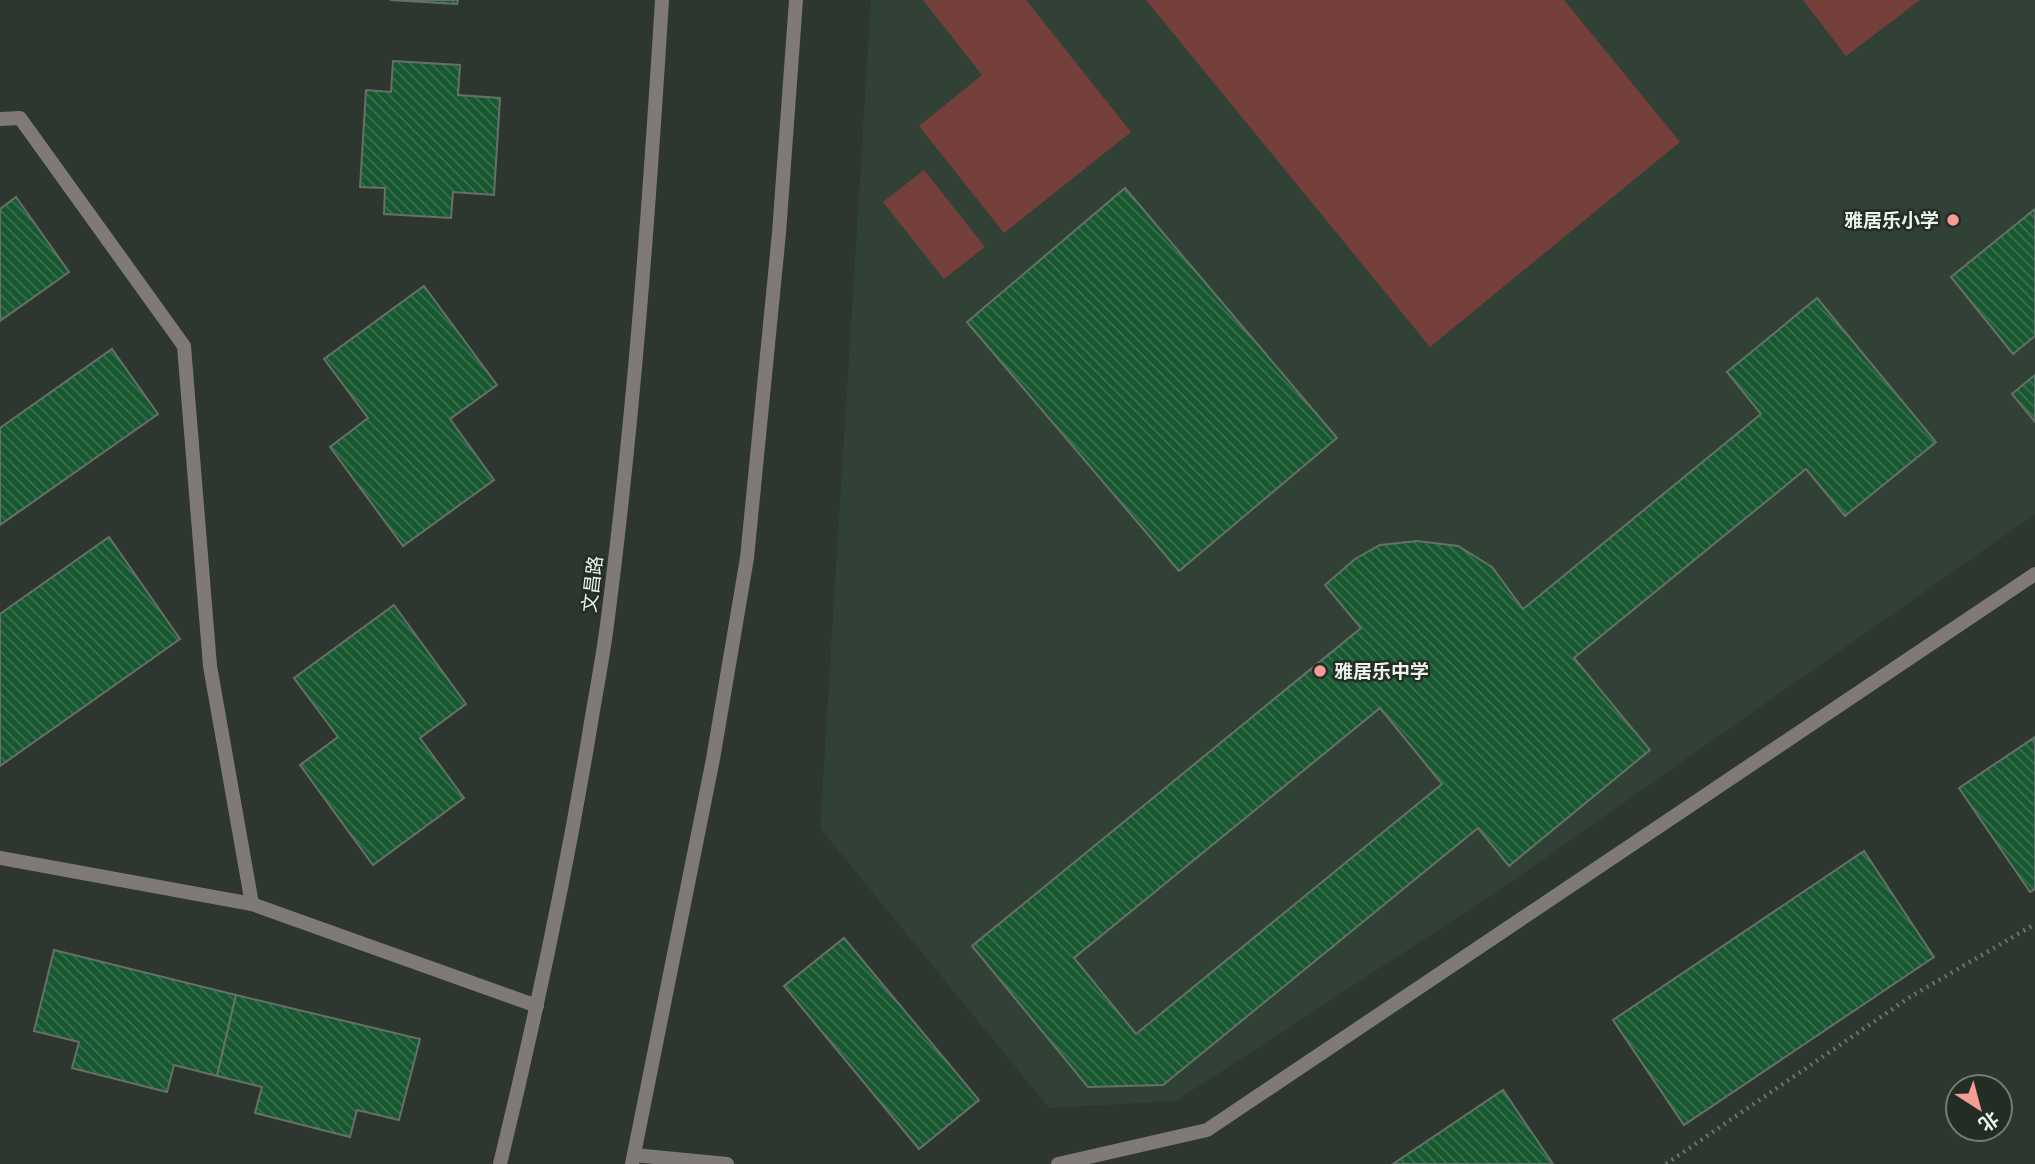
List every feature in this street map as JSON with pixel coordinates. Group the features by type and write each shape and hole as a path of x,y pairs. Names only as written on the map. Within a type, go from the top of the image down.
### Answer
{"street":[{"name":"文昌路","path":"500,1164 571,844 607,628 643,285 662,0"},
{"path":"727,1164 633,1160 713,759 747,558 779,233 796,0"},
{"path":"0,119 20,118 184,346 210,666 253,904"},
{"path":"1058,1164 1207,1130 2035,574"},
{"path":"0,858 253,904 537,1006"}],"path":[{"path":"1666,1164 1910,997 2035,924"}],"shaded area":[{"name":"雅居乐中学","path":"871,0 2035,0 2035,514 1498,891 1176,1101 1049,1108 820,828"},
{"path":"923,0 1026,0 1131,132 1004,233 919,126 982,75"},
{"path":"1146,0 1564,0 1680,142 1430,347"},
{"path":"1803,0 1920,0 1846,56"},
{"path":"924,170 985,247 944,279 883,202"}],"building":[{"path":"390,0 458,0 457,4"},
{"path":"393,61 460,65 458,95 500,98 494,195 453,192 451,218 384,214 385,188 360,187 366,90 391,92"},
{"path":"1125,188 1337,438 1179,571 967,322"},
{"path":"16,197 69,272 0,321 0,209"},
{"path":"2035,209 2035,336 2013,354 1951,277"},
{"path":"424,286 497,385 450,419 494,480 403,546 330,447 368,418 324,359"},
{"path":"1817,298 1936,442 1845,516 1806,469 1574,658 1650,750 1509,866 1478,828 1163,1085 1088,1087 972,946 1361,628 1325,585 1355,559 1380,545 1417,541 1458,546 1492,567 1523,609 1761,414 1727,372","holes":["1380,708 1442,784 1136,1034 1074,958"]},
{"path":"112,349 158,414 0,525 0,428"},
{"path":"2035,375 2035,422 2012,394"},
{"path":"109,537 180,639 0,766 0,614"},
{"path":"394,605 466,704 420,738 464,798 373,865 300,765 338,737 294,678"},
{"path":"2035,737 2035,889 2030,892 1959,788"},
{"path":"1864,851 1934,957 1684,1125 1613,1020"},
{"path":"844,938 979,1100 919,1149 784,986"},
{"path":"54,950 236,995 217,1076 174,1065 167,1092 72,1068 79,1042 34,1031"},
{"path":"236,995 420,1039 399,1120 357,1110 350,1137 255,1113 262,1087 217,1076"},
{"path":"1503,1090 1553,1164 1393,1164"}],"place":[{"name":"雅居乐小学","path":"1953,220"},
{"name":"雅居乐中学","path":"1320,671"}]}
